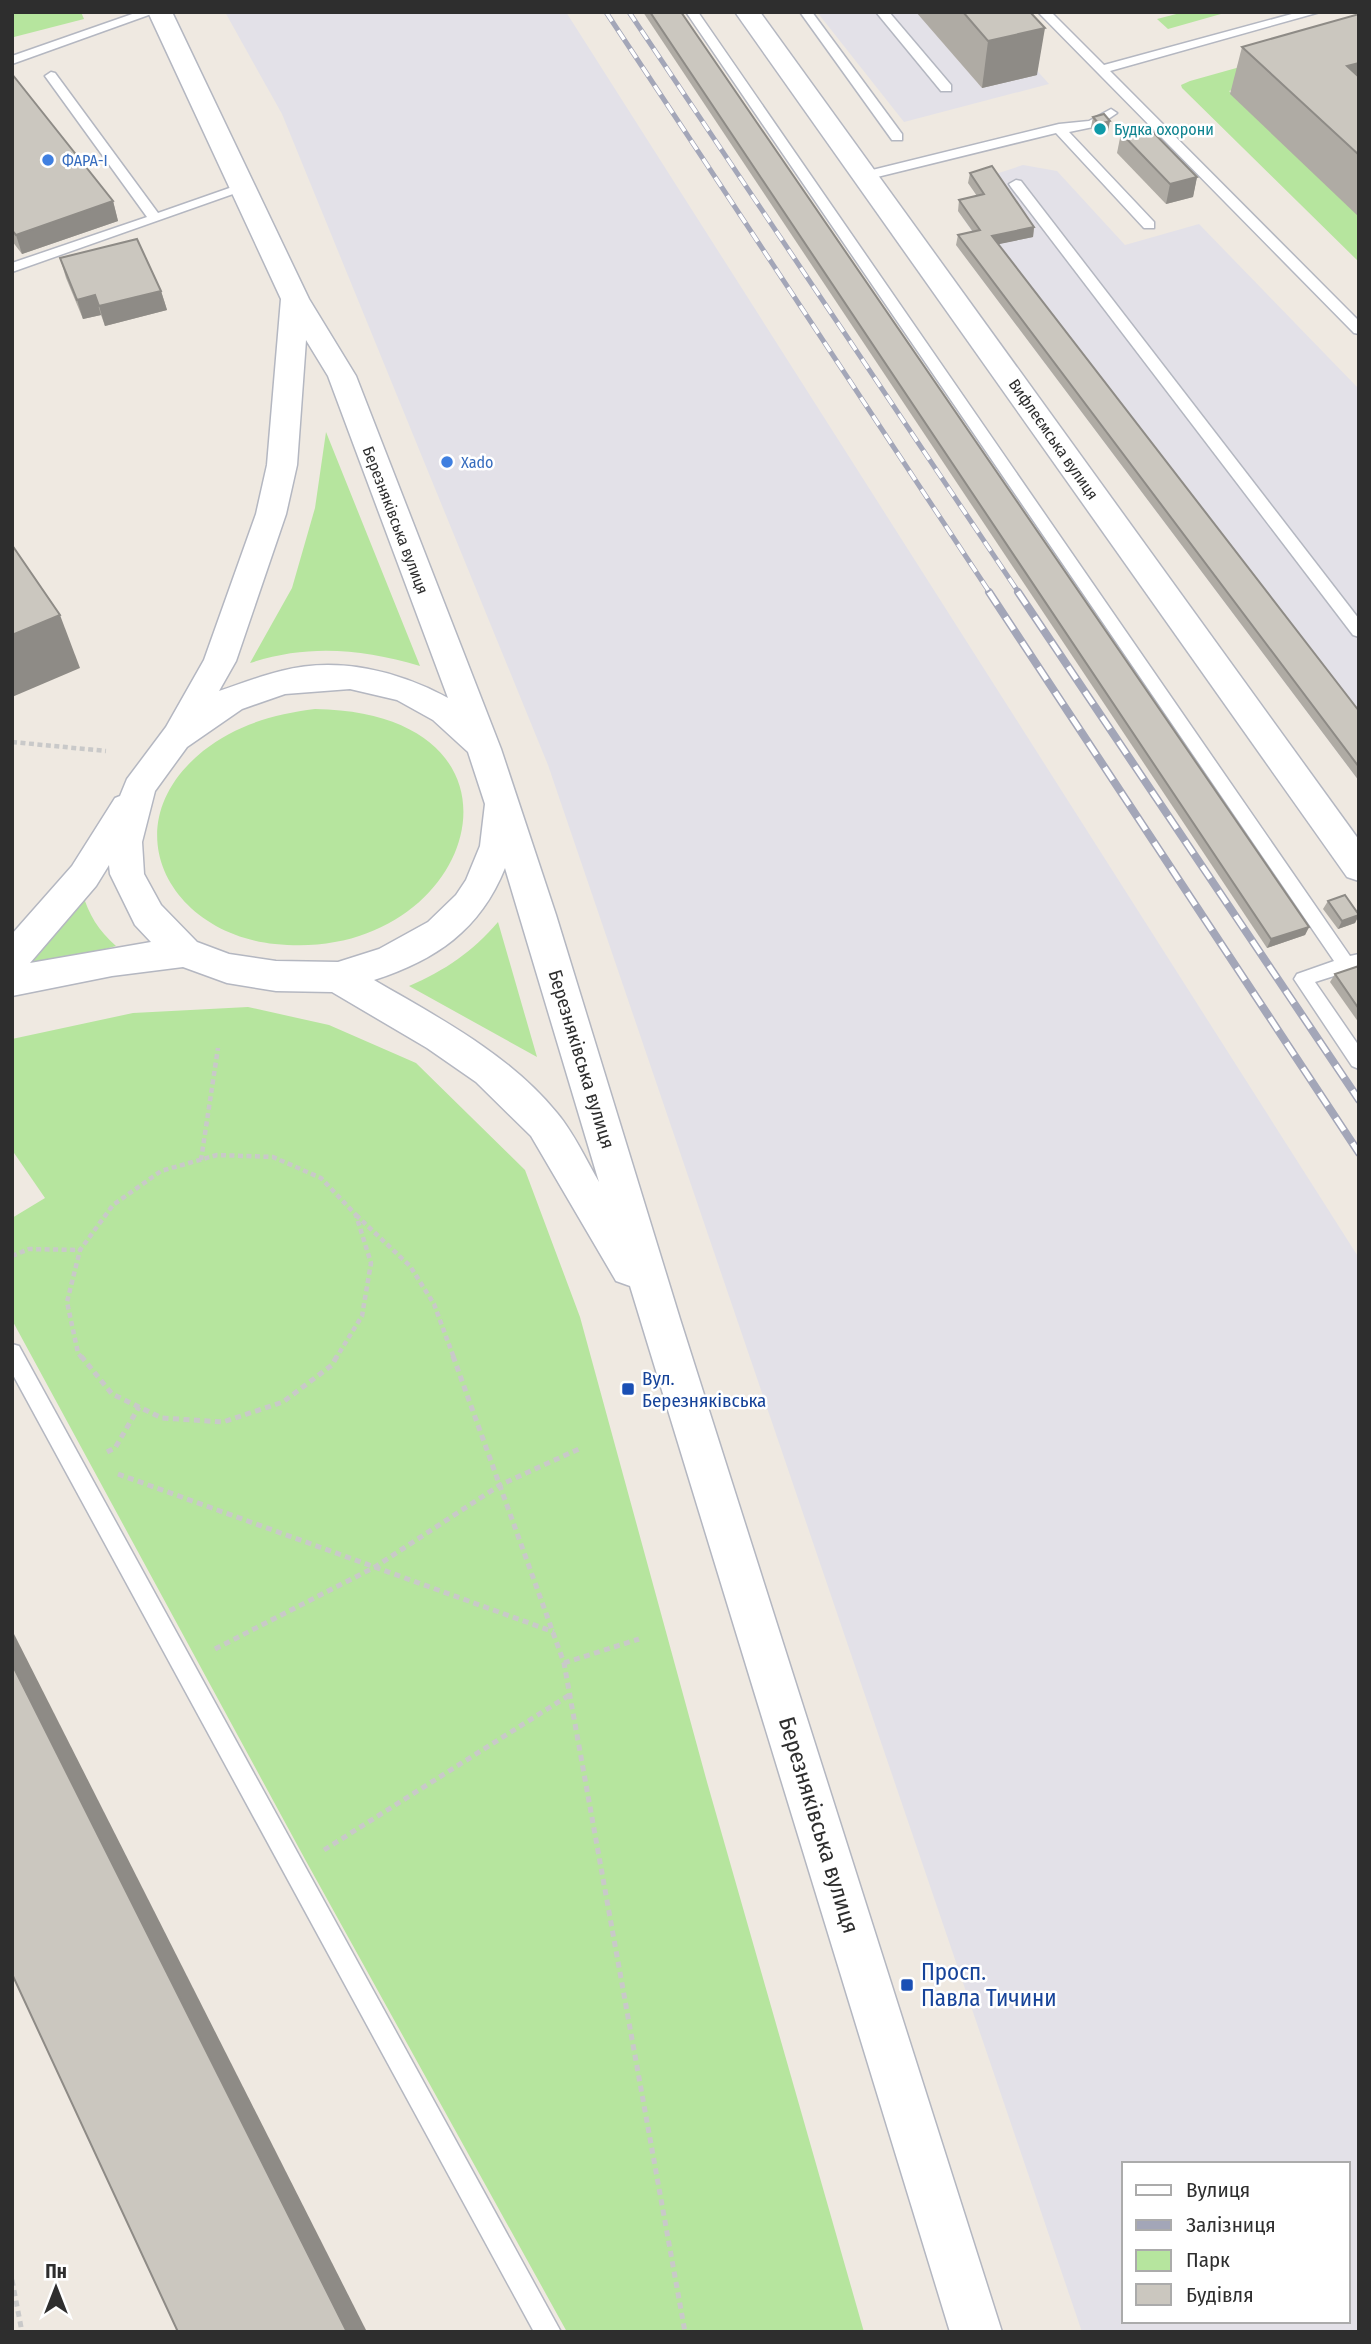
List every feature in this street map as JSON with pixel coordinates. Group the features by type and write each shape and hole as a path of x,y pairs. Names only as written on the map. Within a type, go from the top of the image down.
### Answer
{"street":[{"name":"Березняківська вулиця","path":"160,12 295,299 342,376 484,749 976,2332"},
{"name":"Вифлеємська вулиця","path":"747,12 1359,867"},
{"name":"Березняківська вулиця","path":"175,738 220,661 271,514 282,465 295,299"},
{"path":"12,959 84,876 139,788 175,738 230,700 284,682 350,677 407,690 444,711 484,749"},
{"path":"139,788 125,842 127,874 148,915 184,952 227,968 276,976 338,977 391,960 441,932 468,905 481,885 497,846 501,800"},
{"path":"12,982 112,961 184,952"},
{"name":"Березняківська вулиця","path":"338,977 440,1037 489,1071 544,1125 660,1319"}],"lane":[{"path":"12,60 151,12"},
{"path":"692,12 1352,963 1303,979 1359,1062"},
{"path":"806,12 897,137"},
{"path":"882,12 946,88"},
{"path":"1044,12 1359,330"},
{"path":"1101,70 1314,12"},
{"path":"51,76 155,219"},
{"path":"865,176 1059,128 1075,128 1104,120 1111,113 1136,106"},
{"path":"1059,128 1149,225"},
{"path":"1016,184 1359,631"},
{"path":"12,268 243,188"},
{"path":"12,1353 78,1459 183,1665 548,2332"}],"path":[{"path":"12,742 106,751"},
{"path":"201,1160 218,1048"},
{"path":"356,1215 371,1264 362,1316 332,1365 283,1402 223,1422 163,1419 111,1394 78,1353 67,1302 80,1250 113,1205 161,1171 217,1155 273,1157 321,1178 410,1266 434,1304 564,1662 685,2332"},
{"path":"12,1256 29,1249 80,1250"},
{"path":"78,1459 116,1448 139,1407"},
{"path":"183,1665 375,1567 500,1485 581,1448"},
{"path":"78,1459 554,1632"},
{"path":"564,1662 639,1639"},
{"path":"294,1869 571,1695"},
{"path":"12,2280 22,2332"}],"shaded area":[{"path":"225,12 566,12 1359,1258 1359,2332 1082,2332 548,765 282,114"},
{"path":"817,12 985,12 1049,84 904,122"},
{"path":"1023,165 1057,171 1125,245 1199,224 1359,389 1359,781 956,245 978,240 958,211 983,204 968,183"}],"green space":[{"path":"12,12 81,12 84,19 14,37"},
{"path":"1184,12 1228,12 1168,29 1157,19"},
{"path":"1276,57 1257,83 1229,91 1359,216 1359,262 1181,85"},
{"path":"326,432 420,666 377,656 335,651 293,653 250,663 292,588 315,508"},
{"path":"315,709 391,721 439,750 461,791 460,836 439,880 400,917 344,940 275,944 238,936 206,920 181,898 165,872 157,842 161,811 175,780 203,751 216,742 256,722"},
{"path":"82,892 95,922 116,946 12,975"},
{"path":"498,922 537,1057 409,986 458,959"},
{"path":"248,1007 329,1025 416,1063 525,1170 580,1317 707,1782 864,2332 567,2332 306,1861 12,1320 12,1218 45,1198 12,1150 12,1039 133,1013"}],"building":[{"path":"650,12 681,12 1309,927 1271,939"},
{"path":"963,12 1030,12 1045,28 988,41"},
{"path":"1359,14 1359,63 1347,66 1359,77 1359,155 1242,47"},
{"path":"12,74 113,201 16,235 12,230"},
{"path":"1104,114 1110,121 1099,124 1093,117"},
{"path":"1147,126 1197,177 1170,184 1121,133"},
{"path":"992,166 1034,227 992,236 1359,711 1359,767 958,235 980,230 959,200 984,194 970,173"},
{"path":"137,239 161,291 99,306 95,295 77,300 60,258"},
{"path":"12,545 60,615 12,635"},
{"path":"1345,895 1359,915 1342,921 1328,901"},
{"path":"1359,966 1359,1009 1335,974"},
{"path":"12,1664 347,2332 178,2332 12,1974"}],"railway":[{"path":"606,12 990,593"},
{"path":"629,12 1019,593"},
{"path":"989,592 1359,1153"},
{"path":"1018,592 1359,1100"}],"place":[{"name":"Будка охорони","path":"1100,129"},
{"name":"ФАРА-І","path":"48,160"},
{"name":"Xado","path":"447,462"},
{"name":"Вул. Березняківська","path":"628,1389"},
{"name":"Просп. Павла Тичини","path":"907,1985"}]}
